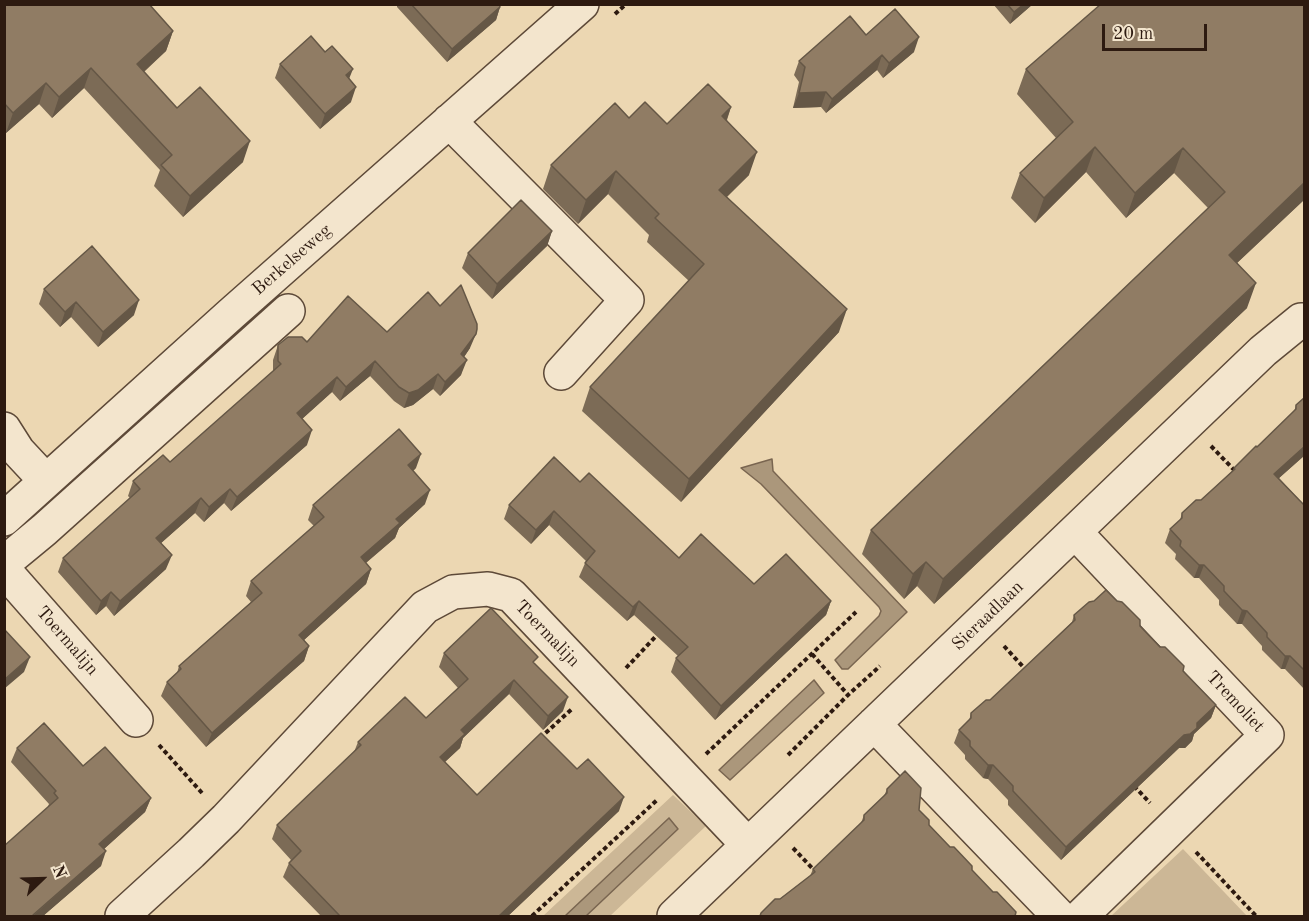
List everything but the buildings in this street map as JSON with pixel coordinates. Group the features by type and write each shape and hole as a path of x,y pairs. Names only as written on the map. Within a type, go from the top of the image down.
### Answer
{"street":[{"name":"Berkelseweg","path":"4,519 231,314 582,4"},
{"path":"449,122 627,300 561,373"},
{"name":"Berkelseweg","path":"4,563 44,530 288,310"},
{"name":"Sieraadlaan","path":"674,916 1263,351 1301,320 1305,320"},
{"path":"6,433 18,451 46,481"},
{"name":"Tremoliet","path":"1075,532 1268,735 1081,916"},
{"name":"Toermalijn","path":"4,570 136,720"},
{"name":"Toermalijn","path":"122,916 226,819 425,607 453,592 488,589 511,595 600,688 759,834"},
{"path":"874,724 1059,916"}],"path":[{"path":"1188,422 1238,474"},
{"path":"982,622 1030,674"},
{"path":"536,742 600,688 658,634"},
{"path":"812,654 874,724"},
{"path":"136,720 226,819"},
{"path":"1133,785 1256,916"},
{"path":"759,834 818,874"}],"shaded area":[{"path":"772,459 773,471 907,612 848,669 842,669 835,660 879,616 881,611 761,484 741,468"},
{"path":"814,680 824,693 730,780 719,770"},
{"path":"673,795 706,826 610,916 543,916"},
{"path":"669,818 678,829 586,916 565,916"},
{"path":"1183,849 1247,916 1111,916"}]}
